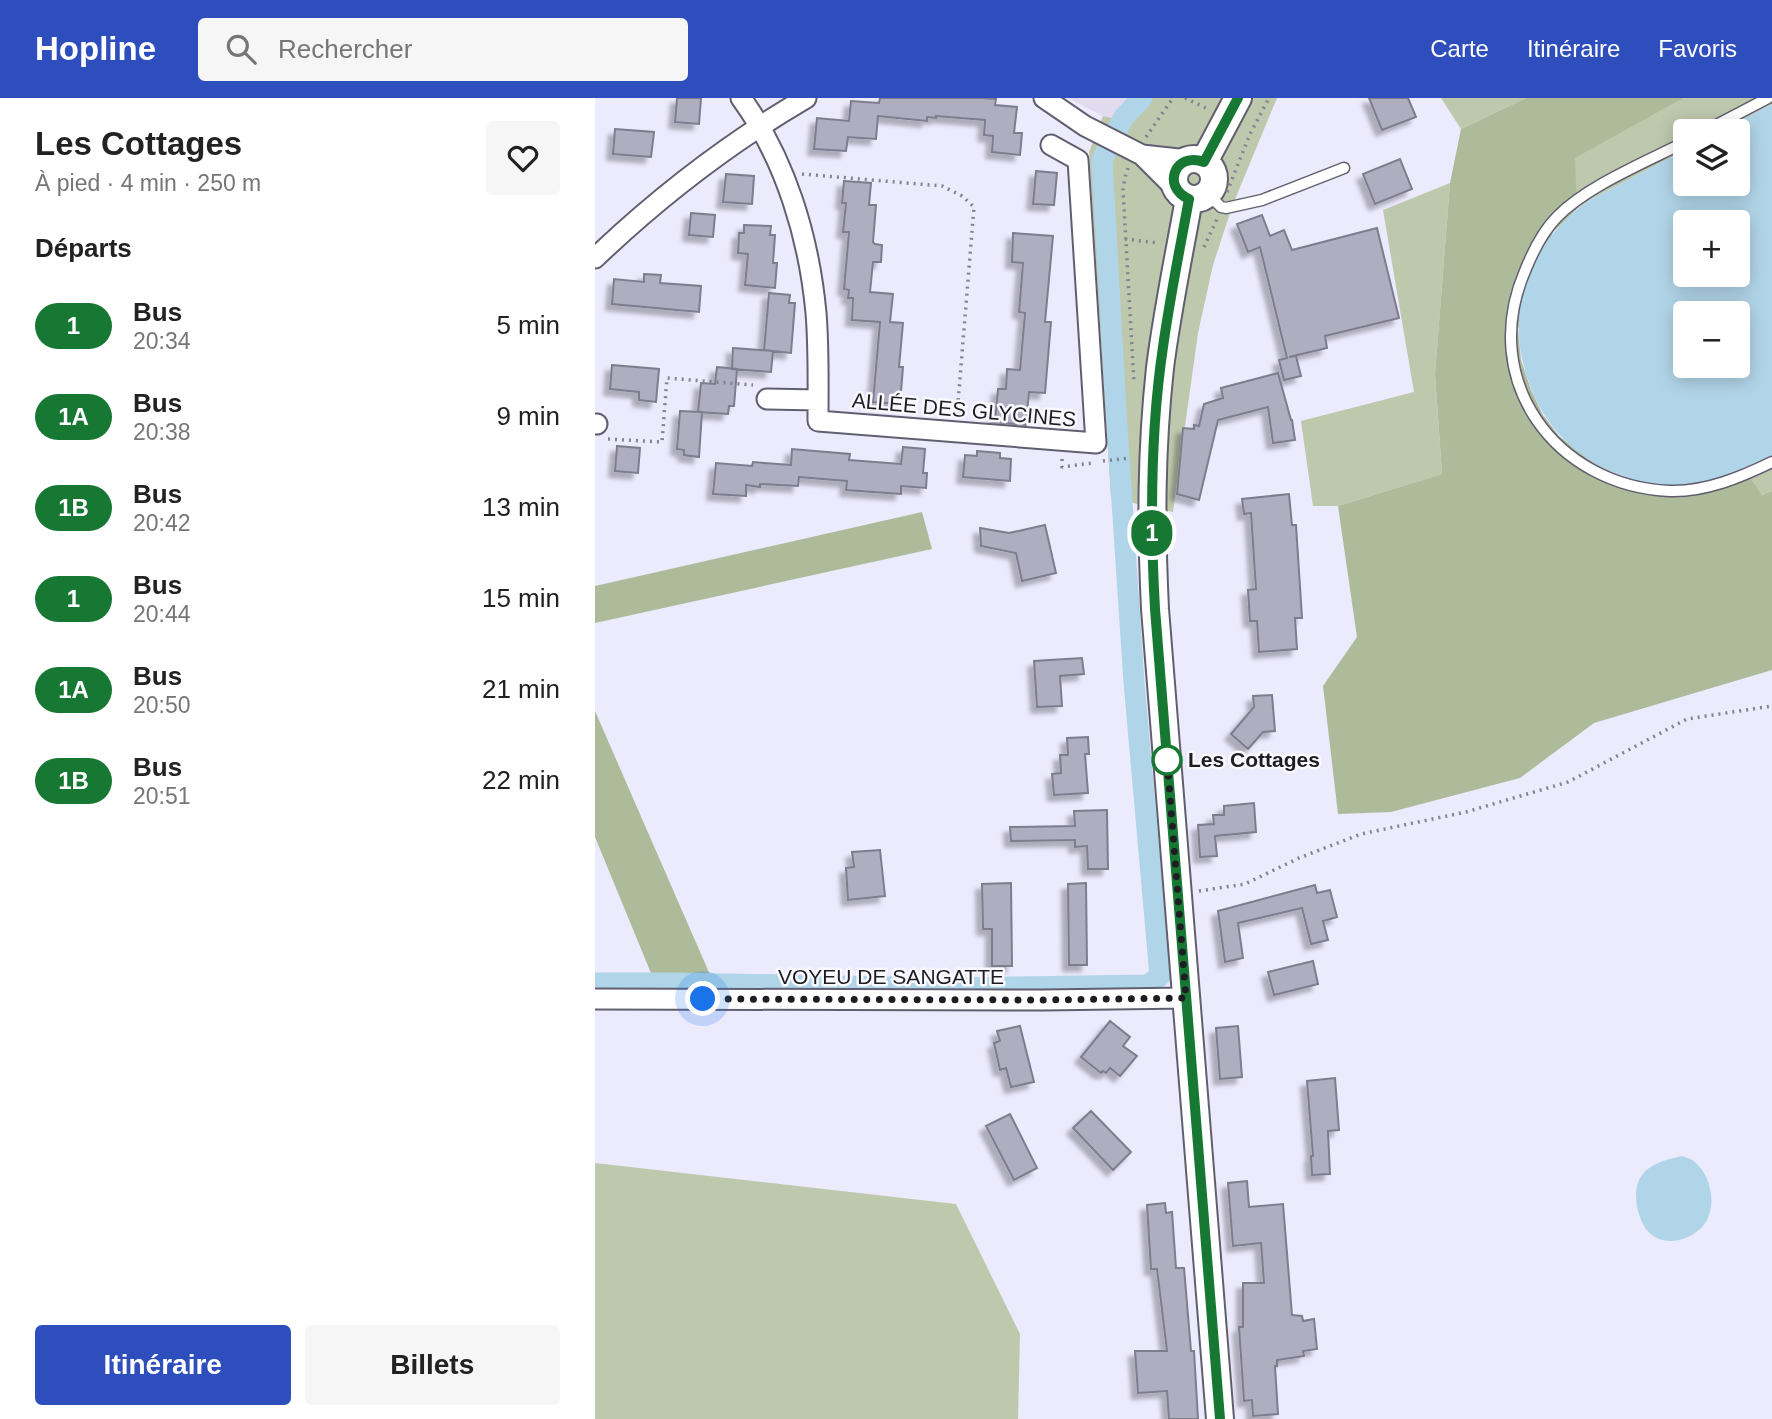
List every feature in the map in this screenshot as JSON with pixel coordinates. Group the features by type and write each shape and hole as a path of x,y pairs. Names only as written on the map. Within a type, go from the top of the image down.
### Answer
{"main road":[{"path":"1196,161 1238,98"},
{"path":"1196,161 1211,169 1214,178 1212,188 1198,197 1174,183 1174,173 1179,165 1196,161"},
{"path":"1198,197 1192,248 1162,356 1151,487 1153,571 1220,1419"}],"street":[{"path":"741,98 760,126 783,173 798,220 812,281 817,331 818,400 767,399"},
{"path":"595,258 636,220 715,157 806,98"},
{"path":"1044,98 1095,132 1135,152 1198,197"},
{"name":"ALLÉE DES GLYCINES","path":"818,400 818,421 1096,443 1078,160 1051,145"},
{"path":"1135,152 1196,161"},
{"name":"VOYEU DE SANGATTE","path":"595,999 1186,998"}],"lane":[{"path":"1728,119 1768,98"},
{"path":"1673,148 1578,199 1557,217 1537,243 1514,299 1511,320 1510,343 1522,393 1531,414 1549,437 1570,456 1618,482 1671,491 1689,490 1720,483 1772,462"},
{"path":"1198,197 1226,208 1262,200 1344,168"}],"path":[{"path":"1135,395 1123,190 1135,152 1173,98"},
{"path":"1125,239 1192,248 1198,197 1250,134 1269,98"},
{"path":"783,173 942,186 962,196 974,208 956,432"},
{"path":"596,424 599,438 662,442 667,378 753,384 767,399"},
{"path":"1108,461 1136,457"},
{"path":"1178,894 1244,884 1299,858 1361,834 1466,812 1568,782 1687,719 1772,706"}],"shaded area":[{"path":"1068,98 1151,98 1128,121 1103,116"}],"green space":[{"path":"1151,98 1277,98 1233,204 1213,265 1198,333 1173,512 1111,498 1089,152 1103,116 1128,121"},
{"path":"1441,98 1526,98 1461,129"},
{"path":"1526,98 1684,98 1575,158 1577,209 1553,232 1518,329 1521,360 1543,415 1559,436 1587,458 1617,475 1676,485 1695,483 1744,468 1762,495 1772,491 1772,670 1594,723 1520,778 1391,812 1338,814 1323,686 1357,637 1338,506 1442,474 1435,374 1450,183 1461,129"},
{"path":"1684,98 1772,98 1772,104 1744,119 1673,119 1673,156 1577,209 1574,158"},
{"path":"1450,183 1435,374 1442,474 1338,506 1313,506 1301,421 1414,392 1383,210"},
{"path":"1772,455 1772,491 1762,495 1744,468"},
{"path":"922,512 932,549 595,623 595,586"},
{"path":"595,711 711,977 653,978 595,837"},
{"path":"595,1163 956,1204 1020,1334 1018,1419 595,1419"}],"water":[{"path":"1772,104 1772,455 1713,479 1665,485 1623,476 1594,463 1571,446 1552,426 1527,377 1519,326 1521,301 1538,255 1569,216 1590,200 1673,156 1673,196 1750,196 1750,119 1744,119"},
{"path":"1682,1156 1702,1169 1706,1177 1711,1194 1710,1212 1702,1227 1695,1233 1679,1240 1663,1240 1648,1232 1641,1220 1636,1201 1638,1184 1645,1171 1651,1167"}],"building":[{"path":"677,98 701,98 699,124 675,122"},
{"path":"880,98 982,98 996,99 995,105 1017,107 1014,133 1022,133 1020,155 992,152 993,136 984,135 985,120 936,116 927,117 927,121 878,116 876,139 848,137 846,151 814,149 817,118 849,121 851,101 879,103"},
{"path":"1369,98 1408,98 1416,117 1382,130"},
{"path":"615,129 654,132 651,157 613,154"},
{"path":"1400,159 1412,189 1375,204 1363,174"},
{"path":"1036,171 1057,173 1054,205 1033,204"},
{"path":"726,174 754,176 752,204 723,202"},
{"path":"844,181 871,183 869,205 876,205 873,242 882,245 881,262 873,262 870,292 893,294 890,322 903,323 899,367 903,367 900,404 873,402 880,322 852,320 853,298 848,298 849,290 844,289 849,232 843,232 846,203 842,203"},
{"path":"691,213 715,215 713,237 689,235"},
{"path":"1262,215 1270,236 1284,230 1292,250 1377,228 1399,318 1325,336 1327,348 1289,357 1296,356 1301,376 1284,380 1279,360 1287,358 1260,247 1248,252 1237,224"},
{"path":"744,225 771,226 770,235 775,235 773,263 777,263 775,288 745,285 748,254 738,253 739,233 744,233"},
{"path":"1013,233 1053,236 1045,322 1051,322 1045,393 1029,392 1026,425 995,422 998,389 1006,389 1007,369 1020,370 1025,313 1019,312 1023,263 1012,262"},
{"path":"644,274 661,275 660,283 701,286 699,312 612,304 614,279 644,282"},
{"path":"769,293 790,295 789,303 795,303 791,353 764,350"},
{"path":"733,348 773,351 771,372 732,369"},
{"path":"612,365 659,369 656,402 639,400 639,392 610,389"},
{"path":"717,367 737,369 734,406 729,406 728,414 698,412 701,383 715,384"},
{"path":"1278,373 1295,440 1273,443 1268,407 1218,420 1199,500 1177,494 1183,428 1194,429 1194,425 1199,426 1204,404 1223,398 1221,388"},
{"path":"680,411 702,412 699,457 684,455 684,450 677,449"},
{"path":"617,446 640,448 638,473 615,471"},
{"path":"903,447 925,449 923,473 927,473 926,488 901,486 901,494 846,490 847,481 799,477 798,486 746,485 746,496 713,494 716,463 791,465 792,449 850,454 849,460 901,464"},
{"path":"977,451 1000,453 1000,458 1011,459 1010,481 963,477 965,455 977,456"},
{"path":"1289,494 1292,525 1296,525 1302,618 1295,618 1297,649 1259,652 1257,621 1250,621 1248,590 1256,589 1251,513 1244,514 1242,499"},
{"path":"1045,525 1056,573 1022,581 1016,553 981,546 980,528 1009,533"},
{"path":"1082,658 1084,674 1060,676 1062,706 1037,707 1034,661"},
{"path":"1272,695 1275,731 1263,732 1248,749 1231,734 1254,707 1253,696"},
{"path":"1088,737 1089,754 1085,754 1088,793 1054,795 1052,774 1061,773 1060,755 1068,755 1067,738"},
{"path":"1254,803 1256,832 1215,836 1217,856 1200,857 1198,825 1214,824 1213,815 1224,815 1224,806"},
{"path":"1107,810 1108,869 1088,869 1087,846 1075,847 1075,840 1011,841 1010,827 1075,826 1074,811"},
{"path":"880,850 885,896 848,900 846,868 854,867 852,852"},
{"path":"1011,883 1012,966 992,966 992,929 983,929 982,884"},
{"path":"1086,883 1087,965 1069,965 1068,884"},
{"path":"1315,885 1317,893 1330,890 1337,917 1323,921 1328,940 1311,944 1302,908 1238,923 1243,958 1225,962 1218,911"},
{"path":"1313,961 1318,984 1274,995 1268,972"},
{"path":"1110,1021 1130,1037 1123,1046 1137,1056 1120,1076 1110,1068 1106,1073 1101,1073 1081,1057"},
{"path":"1020,1026 1034,1082 1011,1087 1006,1068 1000,1070 994,1043 1000,1041 997,1031"},
{"path":"1238,1026 1242,1077 1220,1079 1216,1028"},
{"path":"1335,1078 1339,1130 1328,1131 1330,1174 1312,1175 1307,1081"},
{"path":"1091,1111 1131,1152 1113,1170 1073,1128"},
{"path":"1010,1114 1037,1168 1014,1180 986,1126"},
{"path":"1247,1181 1249,1207 1283,1204 1292,1315 1302,1316 1303,1321 1314,1319 1317,1349 1303,1351 1304,1356 1277,1360 1275,1366 1278,1414 1253,1416 1252,1400 1244,1401 1239,1327 1243,1327 1243,1283 1264,1283 1261,1243 1233,1246 1228,1183"},
{"path":"1165,1203 1166,1213 1172,1212 1176,1268 1184,1268 1191,1351 1194,1351 1198,1419 1169,1419 1167,1391 1138,1393 1135,1351 1167,1351 1157,1269 1151,1269 1147,1205"}],"waterway":[{"path":"595,983 945,988 1148,985 1160,976 1134,682 1102,160 1124,117 1142,98"}],"bus line":[{"name":"1","path":"1220,1419 1155,609 1151,487 1163,346 1189,199 1176,189 1174,173 1185,161 1194,159 1204,162 1238,98"}],"place":[{"name":"Les Cottages","path":"1167,760"}],"route":[{"path":"703,999 1186,998 1167,760"}]}
